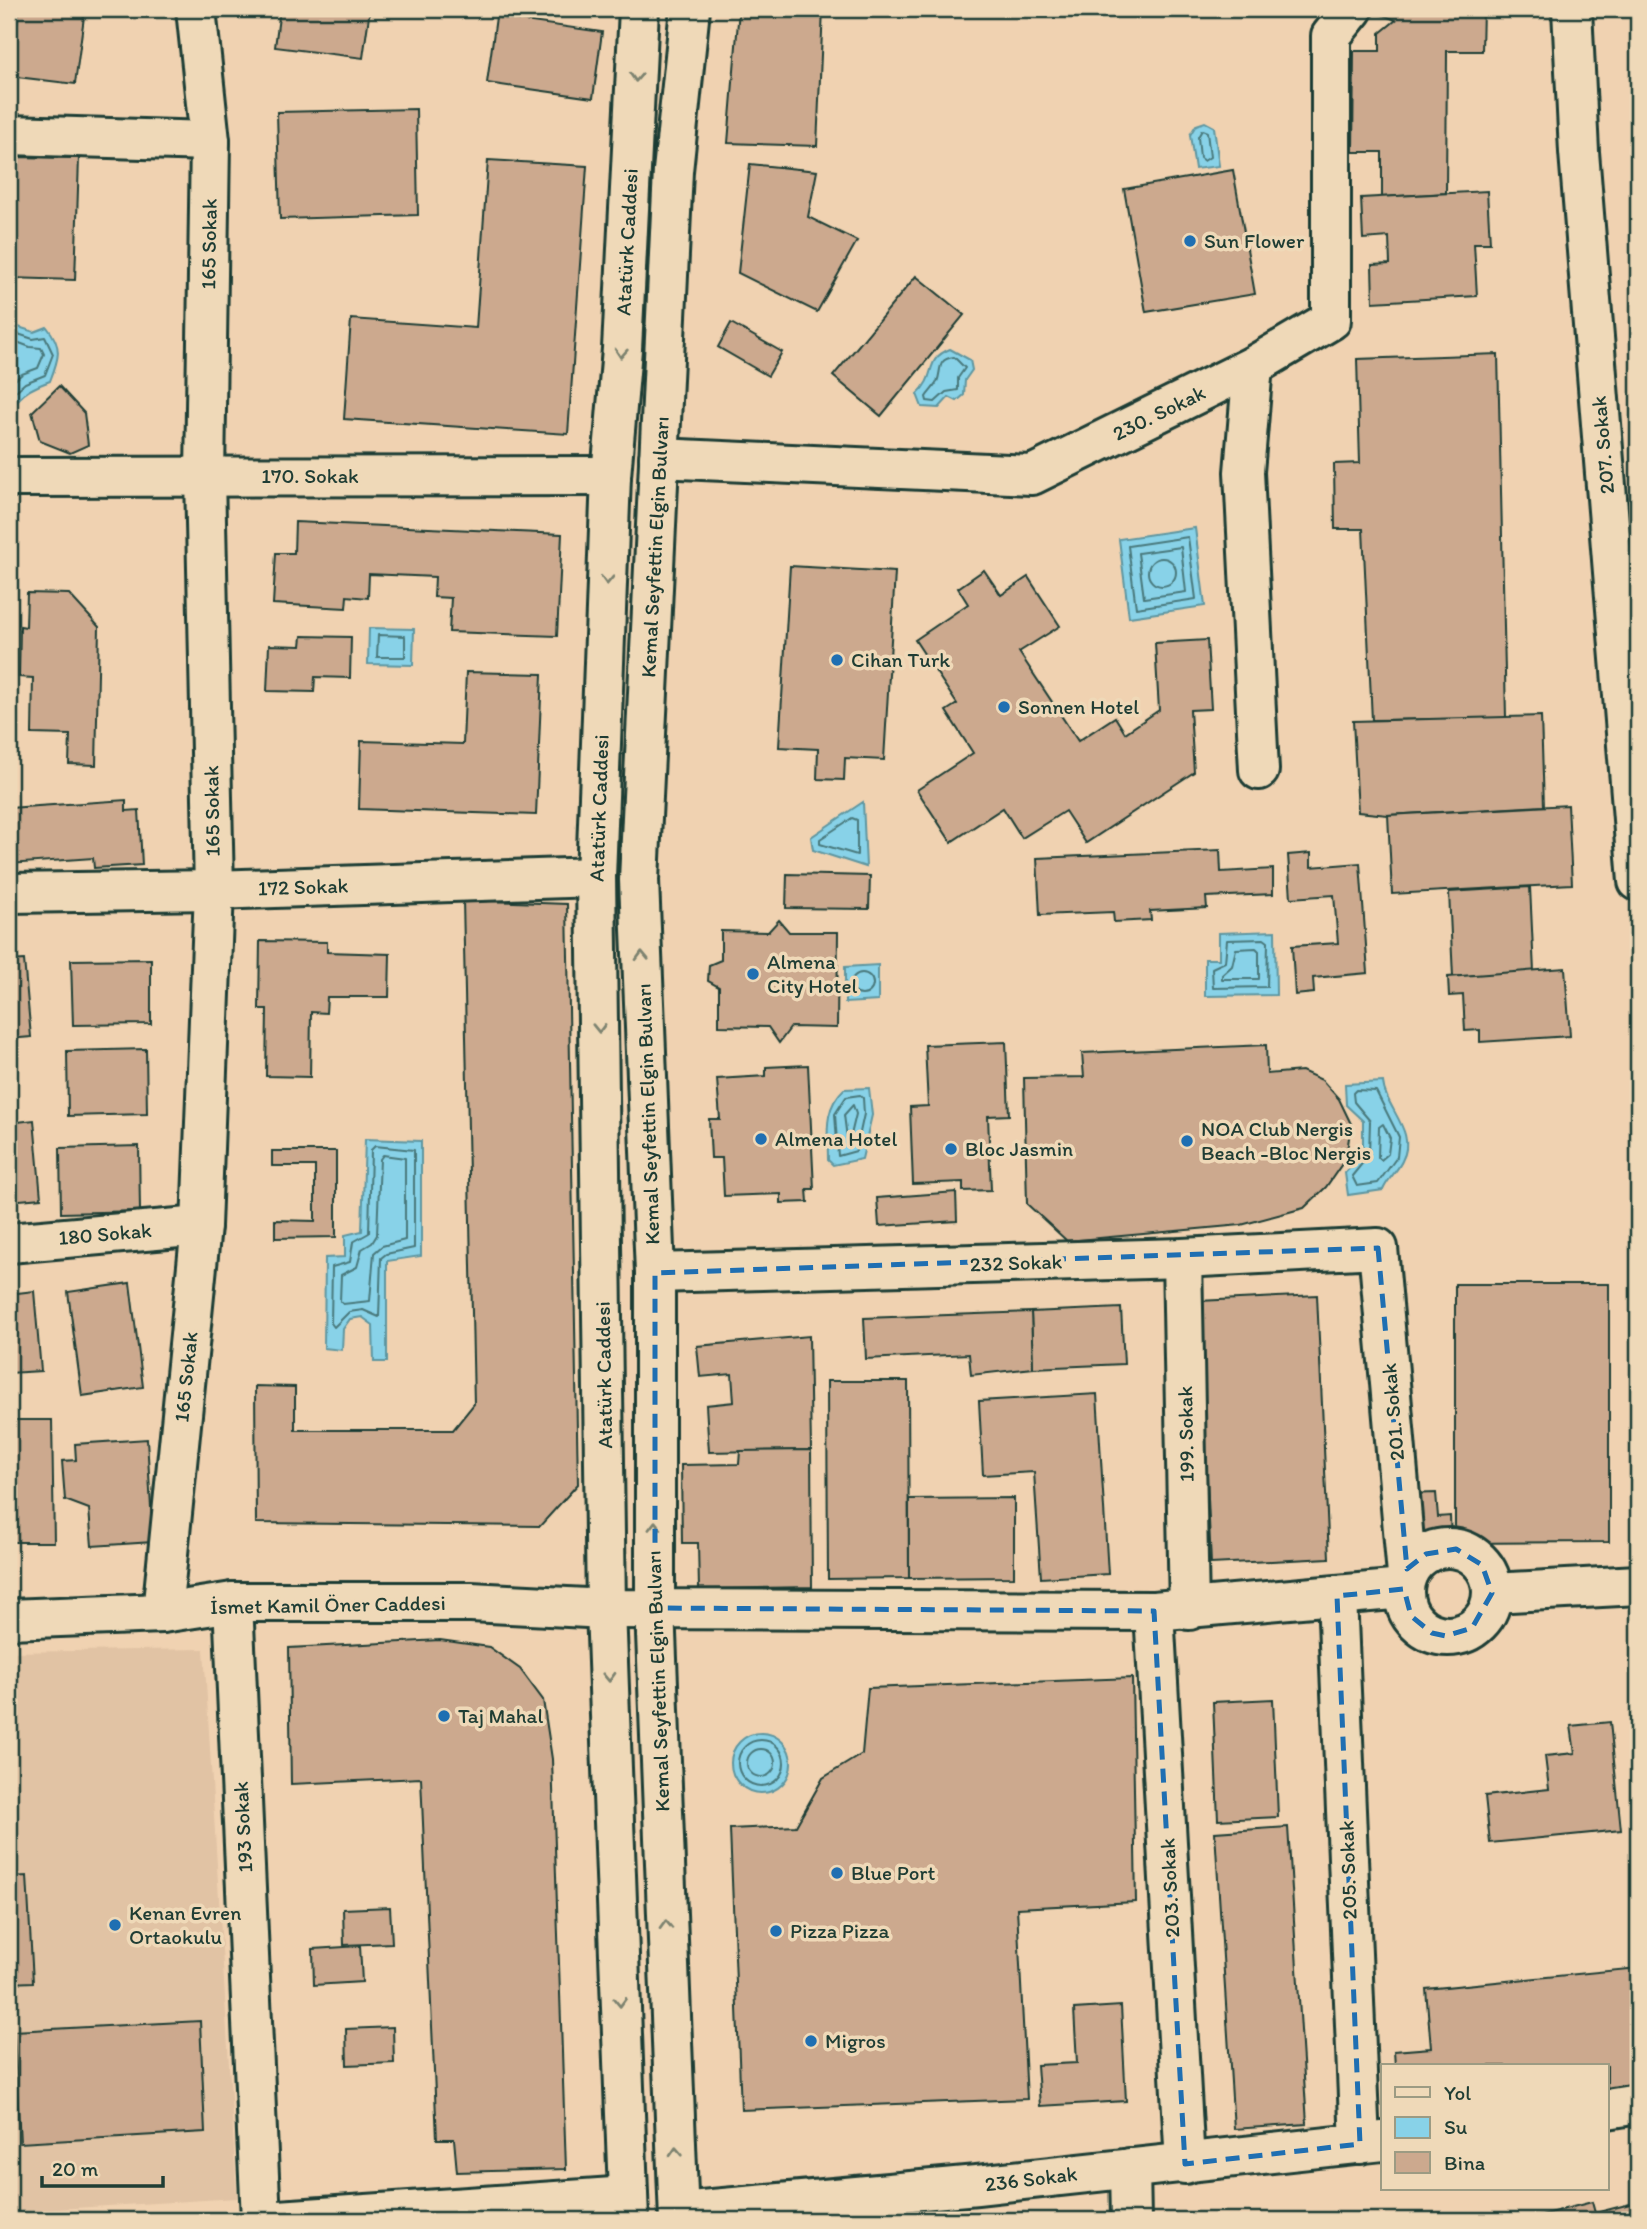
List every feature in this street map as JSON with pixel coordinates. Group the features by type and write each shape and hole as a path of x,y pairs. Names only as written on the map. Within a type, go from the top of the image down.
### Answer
{"street":[{"name":"165 Sokak","path":"162,1613 201,1226 214,890 205,476 210,141 196,9"},
{"name":"Atatürk Caddesi","path":"606,1609 596,877 611,476 622,349 639,9"},
{"name":"Kemal Seyfettin Elgin Bulvarı","path":"679,2216 654,1608 655,1273 639,880 673,171 690,9"},
{"name":"230. Sokak","path":"659,458 1032,475 1253,366 1331,320 1331,36 1353,9"},
{"name":"207. Sokak","path":"1572,9 1579,152 1638,881"},
{"path":"9,135 210,141"},
{"path":"1253,366 1244,472 1259,770"},
{"name":"170. Sokak","path":"9,477 611,476"},
{"name":"172 Sokak","path":"9,893 214,890 596,877"},
{"name":"180 Sokak","path":"9,1243 201,1226"},
{"name":"232 Sokak","path":"655,1273 1182,1258 1378,1248"},
{"name":"201. Sokak","path":"1378,1248 1406,1582"},
{"name":"199. Sokak","path":"1172,1610 1182,1258"},
{"path":"1441,1549 1456,1549 1471,1555 1482,1564 1492,1593 1483,1619 1472,1629 1446,1636 1432,1633 1411,1616 1406,1582 1414,1563 1426,1554 1441,1549"},
{"name":"İsmet Kamil Öner Caddesi","path":"9,1619 162,1613 233,1602 471,1602 606,1609 1172,1610 1337,1596 1406,1582"},
{"path":"1492,1593 1638,1585"},
{"name":"205. Sokak","path":"1337,1596 1371,2143"},
{"name":"193 Sokak","path":"233,1602 261,2220"},
{"path":"279,2220 628,2208 606,1609"},
{"name":"203. Sokak","path":"1172,1610 1185,2164"},
{"path":"1608,2109 1638,2104"},
{"name":"236 Sokak","path":"679,2216 1371,2143"},
{"path":"1130,2168 1131,2220"}],"highlighted area":[{"path":"1378,1248 1407,1569 1426,1554 1456,1549 1482,1565 1492,1593 1472,1628 1446,1636 1432,1633 1411,1616 1404,1589 1337,1596 1360,2144 1185,2164 1154,1611 655,1608 655,1273"}],"shaded area":[{"name":"Kenan Evren Ortaokulu","path":"204,1649 237,2198 9,2212 9,1652"}],"water":[{"path":"1205,122 1214,127 1219,166 1195,169 1190,135 1196,125"},
{"path":"9,324 34,332 47,327 58,353 50,381 24,394 15,406 12,413 13,433 9,433"},
{"path":"950,349 970,360 972,370 965,380 964,395 957,401 949,397 939,408 922,407 917,394 927,380 936,358"},
{"path":"1195,528 1205,606 1129,617 1119,539"},
{"path":"369,628 414,629 413,665 368,664"},
{"path":"863,802 866,867 813,850 811,837"},
{"path":"1275,931 1276,995 1205,996 1205,959 1219,959 1219,933"},
{"path":"878,965 878,1001 845,1003 845,967"},
{"path":"1383,1082 1385,1092 1404,1130 1406,1150 1400,1165 1383,1190 1348,1195 1345,1173 1363,1153 1363,1121 1346,1105 1345,1084"},
{"path":"869,1088 872,1115 862,1159 833,1165 828,1160 828,1122 833,1105 844,1089"},
{"path":"365,1139 421,1141 421,1256 387,1261 387,1362 374,1362 373,1325 362,1317 350,1319 343,1329 342,1350 324,1348 325,1258 345,1257 345,1235 362,1231"},
{"path":"761,1733 782,1742 791,1763 782,1784 761,1793 740,1784 731,1763 740,1742"}],"building":[{"path":"19,9 85,9 75,84 9,76 9,23 17,24"},
{"path":"280,9 370,9 363,58 275,47"},
{"path":"739,9 823,9 817,146 728,143"},
{"path":"1367,9 1483,9 1482,51 1447,51 1446,193 1382,197 1382,152 1353,152 1354,51 1380,51 1380,33 1396,20"},
{"path":"496,17 602,32 593,98 487,83"},
{"path":"416,109 418,215 280,219 277,112"},
{"path":"9,157 79,158 75,280 9,278"},
{"path":"488,160 587,166 568,434 344,419 351,319 476,328"},
{"path":"750,164 817,171 808,217 857,241 817,312 738,273"},
{"name":"Sun Flower","path":"1233,170 1255,294 1146,312 1124,189"},
{"path":"1487,191 1490,243 1474,243 1477,296 1373,302 1372,265 1390,264 1389,237 1363,239 1361,198"},
{"path":"916,276 964,315 881,416 833,376"},
{"path":"731,323 782,352 768,376 718,347"},
{"path":"1498,354 1506,718 1372,720 1363,529 1335,529 1334,464 1360,463 1357,359"},
{"path":"59,386 84,413 88,445 70,453 40,441 32,412"},
{"path":"295,522 562,534 557,636 449,632 451,598 434,597 435,577 369,574 368,598 347,596 346,608 273,604 276,553 294,553"},
{"name":"Cihan Turk","path":"790,566 895,572 884,760 845,758 844,780 817,779 818,749 779,747"},
{"name":"Sonnen Hotel","path":"984,570 1001,595 1028,577 1060,626 1019,652 1078,741 1115,717 1125,733 1159,710 1155,643 1207,640 1211,709 1190,710 1194,772 1086,843 1065,811 1022,838 1003,808 951,842 917,790 973,753 946,711 957,704 915,640 968,604 958,588"},
{"path":"27,593 69,594 99,627 96,765 69,764 70,735 32,734 33,678 19,677 20,626 26,627"},
{"path":"302,636 351,637 350,678 315,677 314,692 267,691 269,645 301,646"},
{"path":"466,672 542,674 536,815 359,809 361,741 463,744"},
{"path":"1541,716 1544,806 1388,815 1358,812 1353,721"},
{"path":"126,800 126,811 139,810 142,865 94,868 93,858 9,864 9,808"},
{"path":"1568,805 1572,884 1392,894 1388,815"},
{"path":"1220,850 1221,872 1273,869 1273,894 1206,897 1207,908 1150,911 1151,920 1114,922 1113,912 1040,915 1037,858"},
{"path":"1311,853 1311,867 1360,863 1368,973 1313,978 1314,993 1295,995 1292,946 1338,943 1334,895 1291,898 1288,855"},
{"path":"787,874 870,876 869,909 786,908"},
{"path":"1530,887 1534,972 1453,977 1449,892"},
{"path":"463,900 567,904 578,1484 540,1526 256,1523 255,1386 295,1387 295,1430 453,1430 474,1404"},
{"path":"779,920 789,932 838,932 837,1028 791,1027 779,1043 768,1027 719,1026 719,987 708,981 709,965 721,960 721,931 768,932"},
{"path":"260,941 327,942 327,952 390,954 389,997 327,997 326,1013 311,1012 310,1077 266,1076 267,1009 259,1009"},
{"path":"151,959 151,1024 73,1025 71,960"},
{"path":"24,960 31,1037 9,1039 9,961"},
{"path":"1565,968 1570,1036 1480,1042 1480,1030 1465,1031 1463,995 1449,996 1448,977"},
{"name":"Bloc Jasmin","path":"1006,1042 1009,1115 988,1116 991,1190 963,1191 963,1182 913,1184 910,1107 928,1106 925,1045"},
{"name":"NOA Club Nergis Beach -Bloc Nergis","path":"1266,1045 1267,1074 1302,1071 1322,1080 1339,1099 1351,1124 1346,1158 1326,1187 1304,1208 1241,1225 1067,1241 1027,1204 1024,1078 1084,1077 1082,1053"},
{"path":"146,1049 147,1114 68,1116 67,1051"},
{"name":"Almena Hotel","path":"808,1065 814,1189 807,1189 808,1202 781,1203 781,1194 724,1196 722,1158 711,1158 709,1119 720,1119 717,1079 766,1076 766,1067"},
{"path":"34,1120 41,1198 9,1201 9,1123"},
{"path":"139,1146 140,1211 61,1213 60,1148"},
{"path":"272,1151 336,1151 336,1237 275,1238 275,1220 315,1221 315,1166 272,1166"},
{"path":"956,1192 957,1221 879,1226 877,1198"},
{"path":"130,1283 143,1387 82,1396 68,1292"},
{"path":"1455,1284 1609,1284 1609,1542 1455,1543"},
{"path":"34,1291 41,1371 9,1373 9,1294"},
{"path":"1317,1295 1329,1558 1211,1564 1199,1301"},
{"path":"1121,1308 1124,1364 1033,1368 1031,1312"},
{"path":"1031,1312 1033,1368 971,1375 969,1354 866,1359 864,1318"},
{"path":"809,1336 811,1450 709,1452 706,1405 734,1402 732,1374 700,1377 697,1346"},
{"path":"827,1381 908,1381 909,1578 828,1579"},
{"path":"1097,1394 1108,1574 1041,1578 1034,1472 983,1475 979,1401"},
{"path":"9,1420 52,1420 54,1542 9,1542"},
{"path":"147,1439 153,1542 92,1546 89,1509 65,1500 62,1461 76,1460 75,1444"},
{"path":"811,1450 812,1587 699,1589 698,1543 682,1543 681,1465 739,1464 740,1451"},
{"path":"1436,1493 1438,1517 1450,1516 1451,1541 1411,1544 1408,1494"},
{"path":"1014,1498 1014,1577 909,1578 909,1499"},
{"path":"440,1640 489,1647 520,1669 543,1700 552,1759 566,2169 457,2172 454,2139 437,2139 421,1778 291,1784 289,1648"},
{"path":"1132,1678 1136,1902 1017,1908 1027,2099 741,2110 730,1829 796,1826 823,1778 862,1754 868,1688"},
{"path":"1273,1699 1278,1817 1218,1820 1213,1702"},
{"path":"1610,1722 1621,1830 1490,1843 1485,1796 1549,1789 1545,1756 1575,1753 1571,1726"},
{"path":"1288,1827 1307,2124 1234,2129 1215,1832"},
{"path":"27,1876 33,1982 9,1983 9,1877"},
{"path":"390,1907 392,1943 344,1945 343,1909"},
{"path":"360,1946 362,1982 314,1985 313,1949"},
{"path":"1638,1968 1638,2103 1608,2106 1608,2064 1395,2064 1394,2051 1431,2048 1426,1989"},
{"path":"1121,2006 1126,2101 1040,2106 1037,2065 1077,2063 1074,2009"},
{"path":"200,2021 205,2132 20,2143 14,2031"},
{"path":"393,2027 394,2063 347,2065 346,2029"},
{"path":"1592,2202 1595,2213 1634,2203 1638,2220 1522,2220"}],"place":[{"name":"Sun Flower","path":"1190,241"},
{"name":"Cihan Turk","path":"837,660"},
{"name":"Sonnen Hotel","path":"1004,707"},
{"name":"Almena City Hotel","path":"753,974"},
{"name":"Almena Hotel","path":"761,1139"},
{"name":"NOA Club Nergis Beach -Bloc Nergis","path":"1187,1141"},
{"name":"Bloc Jasmin","path":"951,1149"},
{"name":"Taj Mahal","path":"444,1716"},
{"name":"Blue Port","path":"837,1873"},
{"name":"Kenan Evren Ortaokulu","path":"115,1925"},
{"name":"Pizza Pizza","path":"776,1931"},
{"name":"Migros","path":"811,2041"}]}
